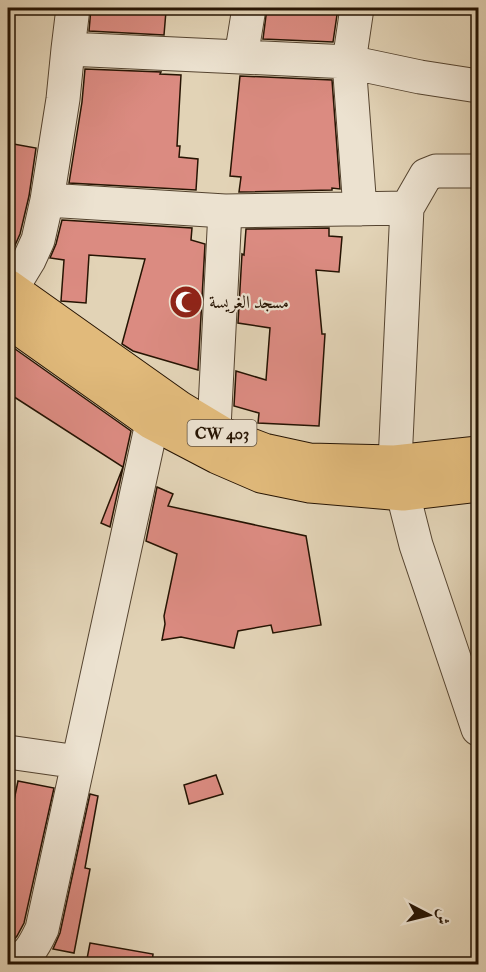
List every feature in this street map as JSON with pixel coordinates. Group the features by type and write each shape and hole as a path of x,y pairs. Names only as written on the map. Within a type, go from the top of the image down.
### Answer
{"main road":[{"name":"CW 403","path":"10,287 180,408 225,435 264,450 310,460 395,462 478,453"},
{"name":"CW 403","path":"8,321 152,423 217,457 261,476 310,486 403,494 478,484"}],"street":[{"path":"10,287 38,240 47,200 63,99 73,8"},
{"path":"241,57 249,8"},
{"path":"357,8 349,62 360,209"},
{"path":"68,49 349,62 478,86"},
{"path":"395,462 407,208 426,175 436,171 478,171"},
{"path":"47,200 225,211 407,208"},
{"path":"214,428 225,211"},
{"path":"8,964 15,962 31,950 42,929 152,423"},
{"path":"403,494 416,545 476,713"},
{"path":"8,752 78,762"}],"building":[{"path":"91,8 166,11 164,35 89,31"},
{"path":"267,8 338,8 333,42 263,39"},
{"path":"85,69 181,75 177,146 180,146 179,157 198,159 196,190 69,183"},
{"path":"240,76 332,80 340,189 239,192 241,177 230,176"},
{"path":"8,143 36,148 29,196 20,234 12,252 8,252"},
{"name":"مسجد الغريسة","path":"62,220 192,228 191,240 205,244 198,370 133,351 122,344 145,259 89,255 86,303 61,301 64,260 50,258"},
{"path":"329,228 329,236 342,237 339,272 316,270 322,334 325,334 319,426 258,423 259,413 234,406 236,371 266,380 270,328 238,323 242,254 244,255 246,229"},
{"path":"8,344 131,431 110,527 101,523 123,467 8,393"},
{"path":"157,487 173,494 168,506 306,536 321,625 273,633 271,625 238,631 234,648 181,637 162,640 164,616 177,554 146,541"},
{"path":"216,775 223,794 189,804 184,785"},
{"path":"18,781 54,788 24,923 12,942 8,941 8,804 13,805"},
{"path":"90,794 98,796 85,868 90,869 74,953 53,949 60,933"},
{"path":"90,943 153,954 152,964 86,964"}],"place":[{"name":"مسجد الغريسة","path":"186,302"}]}
